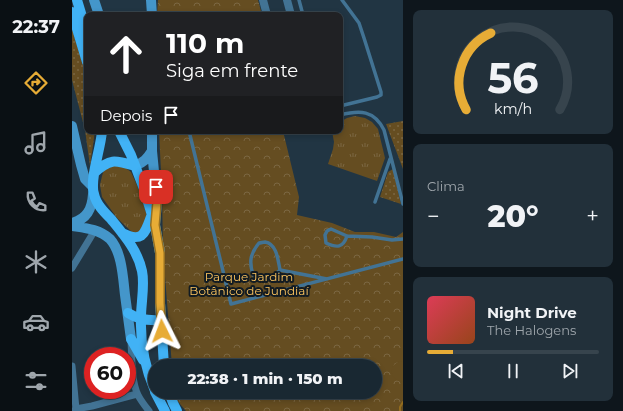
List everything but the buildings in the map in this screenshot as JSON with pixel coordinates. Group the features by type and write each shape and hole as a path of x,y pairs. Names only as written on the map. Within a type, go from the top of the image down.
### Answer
{"main road":[{"path":"77,0 84,23"},
{"path":"94,0 98,12"},
{"path":"151,0 152,12"},
{"path":"72,12 84,52"},
{"path":"72,126 85,179 101,207 122,233 139,262 143,280 141,319 142,337 145,364 148,374"},
{"path":"72,223 82,219 88,213 91,206 94,173 102,134"},
{"path":"121,134 135,166 155,225 160,253 160,303 164,359"},
{"path":"126,134 128,148"},
{"path":"152,134 152,151 157,202 155,225"},
{"path":"94,173 101,166 117,161 135,166 144,162 152,151"},
{"path":"122,233 134,238 142,235 145,232 152,214"},
{"path":"72,226 92,229 102,234 109,238 116,249 120,258 131,338 145,364"},
{"path":"128,314 141,319 161,320"},
{"path":"159,399 165,411"},
{"path":"172,399 177,411"}],"street":[{"path":"263,0 266,12"},
{"path":"287,0 290,12"},
{"path":"72,268 92,229 85,224 82,219"},
{"path":"131,338 133,376 137,394 149,411"},
{"path":"72,366 74,410 137,394"}],"lane":[{"path":"299,0 302,12"},
{"path":"342,0 359,23 381,92 381,94 377,97 343,105"},
{"path":"343,115 359,112 366,113 375,117 380,123 384,130 403,204"},
{"path":"190,134 231,304 328,280 403,259"},
{"path":"375,202 391,158"},
{"path":"348,236 340,246 336,247 326,243 325,235 327,231 331,229 348,236 392,240 403,239"},
{"path":"265,242 272,246 276,253 280,270 272,277 265,279 258,278 253,275 250,266 251,258 254,249 259,243 265,242"},
{"path":"280,270 328,280"}],"green space":[{"path":"158,0 258,0 261,12 157,12"},
{"path":"72,29 84,68 84,126 72,80"},
{"path":"355,116 365,118 372,122 378,129 385,158 377,181 328,164 333,149 334,142 333,134 343,134 343,120"},
{"path":"403,121 403,169 386,124"},
{"path":"86,134 95,134 90,166"},
{"name":"Parque Jardim Botânico de Jundiaí","path":"159,134 284,134 299,197 297,215 332,223 355,232 374,232 396,237 403,232 403,411 186,411 176,399 382,399 382,359 171,359 163,251"},
{"path":"115,164 124,167 131,172 140,192 147,216 139,233 134,234 117,218 102,197 100,185 104,170"},
{"path":"393,169 401,204 380,197 388,172"},
{"path":"403,361 403,382 398,381 392,375 392,368 398,362"}],"waterway":[{"path":"400,411 400,407 403,402"}],"route":[{"path":"156,187 157,202 155,225 160,253 160,303 162,331"}]}
